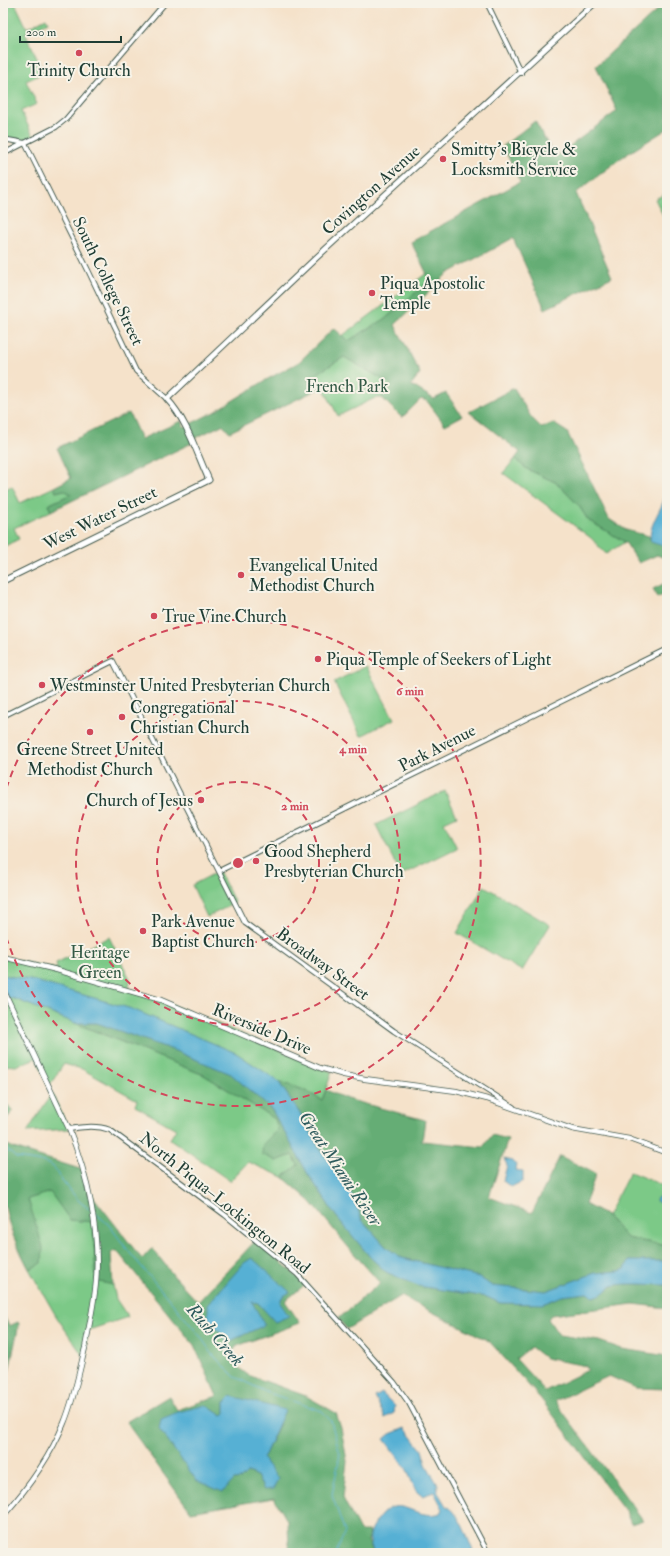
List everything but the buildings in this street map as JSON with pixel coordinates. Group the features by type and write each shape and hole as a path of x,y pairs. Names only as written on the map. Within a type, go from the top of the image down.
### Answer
{"main road":[{"name":"Covington Avenue","path":"167,399 317,257 521,73 595,3"},
{"name":"South College Street","path":"167,399 173,406 191,440 209,480"},
{"name":"West Water Street","path":"3,582 209,480"},
{"name":"Riverside Drive","path":"3,957 57,970 161,1000 320,1068 344,1075 438,1088 487,1098 514,1108"},
{"path":"3,989 69,1128 77,1149 88,1190 93,1222 96,1264 95,1296 74,1394 64,1424 46,1458 3,1516"},
{"path":"514,1108 572,1129 629,1139 667,1153"}],"street":[{"path":"3,154 56,126 66,119 165,3"},
{"path":"488,3 521,73"},
{"path":"3,139 25,143"},
{"name":"South College Street","path":"25,143 136,371 167,399"},
{"name":"Park Avenue","path":"219,871 667,649"},
{"name":"Broadway Street","path":"3,716 114,661 245,923 251,929 394,1031 514,1108"},
{"path":"487,1098 491,1092"},
{"name":"North Piqua–Lockington Road","path":"69,1128 100,1126 110,1130 225,1215 297,1274 394,1382 409,1403 488,1553"}],"green space":[{"path":"3,3 15,3 27,28 46,18 48,22 25,33 44,73 26,81 37,104 21,111 34,138 25,143 3,139"},
{"path":"665,3 667,3 667,129 621,158 576,193 612,277 545,309 513,238 447,274 395,325 420,373 411,385 434,399 446,393 462,416 445,425 427,401 421,399 402,418 382,398 391,384 344,357 308,379 314,391 230,432 222,425 191,440 192,443 51,511 48,505 71,494 64,490 56,492 54,487 71,478 57,448 129,413 141,439 181,421 184,427 214,412 266,380 299,362 334,328 348,341 385,319 430,280 411,242 520,182 503,146 535,121 555,157 617,111 596,66"},
{"path":"667,193 667,223 655,199"},
{"path":"427,273 430,280 385,319 348,341 342,336"},
{"name":"French Park","path":"344,357 391,384 382,398 375,398 338,416 323,387 314,391 308,379"},
{"path":"514,388 531,417 542,428 553,423 567,432 609,519 626,530 649,536 651,542 667,547 667,559 657,555 639,563 625,542 588,520 579,506 557,483 527,469 515,459 520,452 469,412"},
{"path":"515,459 527,469 557,483 579,506 588,520 625,542 606,554 591,538 503,473"},
{"path":"12,486 20,503 54,487 56,492 64,490 71,494 48,505 51,511 14,528 19,539 3,547 3,514 6,513 3,506 3,490"},
{"path":"667,582 667,593 657,598 653,589"},
{"path":"366,666 394,719 361,736 334,682"},
{"path":"445,791 457,816 444,822 457,848 401,875 376,825"},
{"path":"219,871 235,903 207,917 192,885"},
{"path":"484,886 550,925 522,971 457,933"},
{"name":"Heritage Green","path":"109,937 130,979 129,990 161,1000 332,1072 322,1100 304,1090 278,1081 236,1053 132,1009 35,981 3,975 3,957 57,969 56,963"},
{"path":"3,997 15,999 204,1075 275,1119 278,1129 263,1144 276,1161 292,1155 298,1165 283,1177 248,1162 230,1181 170,1139 176,1129 135,1106 137,1100 82,1069 64,1064 49,1086 36,1058 16,1066 3,1065"},
{"path":"75,1023 97,1023 173,1050 231,1074 272,1110 308,1174 336,1216 370,1257 386,1272 418,1286 487,1297 500,1303 531,1304 553,1300 561,1296 587,1293 594,1297 610,1287 618,1285 667,1285 667,1308 633,1304 551,1315 548,1319 559,1335 599,1341 622,1349 667,1356 667,1389 636,1388 609,1376 555,1401 643,1520 631,1524 626,1512 541,1399 489,1341 401,1296 347,1329 338,1319 380,1283 311,1202 283,1177 298,1165 292,1155 276,1161 262,1154 263,1144 278,1129 275,1119 204,1075","holes":["531,1347 545,1358 586,1366 588,1370 545,1391 516,1359"]},
{"path":"278,1081 304,1090 322,1100 326,1090 347,1099 425,1120 422,1141 483,1147 492,1135 508,1139 489,1197 532,1213 560,1156 596,1174 585,1204 607,1216 627,1238 667,1246 667,1261 629,1261 625,1269 595,1273 546,1291 492,1286 479,1277 402,1258 386,1247 362,1220 353,1197 317,1144 305,1121"},
{"path":"52,1093 69,1129 27,1132"},
{"path":"3,1100 13,1111 3,1123"},
{"path":"3,1143 14,1148 83,1170 88,1190 142,1259 152,1248 174,1276 198,1302 256,1240 306,1284 285,1301 300,1323 237,1346 231,1353 234,1364 248,1375 306,1396 336,1413 341,1428 347,1461 343,1498 360,1531 370,1531 368,1541 374,1553 289,1553 288,1522 274,1498 191,1512 126,1422 169,1396 177,1410 217,1396 194,1345 116,1250 111,1253 113,1285 96,1281 93,1222 70,1220 50,1192 28,1199 43,1247 42,1263 29,1269 14,1239 5,1206 3,1207","holes":["290,1292 282,1297 275,1321 258,1303 251,1302","225,1402 280,1423 263,1459 277,1479 264,1490 257,1476 248,1472 241,1479 234,1480 223,1491 205,1405 222,1416 225,1413"]},
{"path":"630,1172 667,1187 667,1195 665,1194 660,1203 667,1204 667,1246 627,1238 607,1216"},
{"path":"50,1192 70,1220 93,1222 96,1281 113,1285 116,1299 128,1317 89,1330 83,1356 56,1316 29,1269 42,1263 28,1199"},
{"path":"3,1314 9,1326 18,1322 19,1324 9,1371 3,1375"}],"water":[{"path":"667,471 667,547 651,542 650,537 652,526 664,500 665,478"},
{"path":"3,975 35,981 132,1009 236,1053 278,1081 305,1121 317,1144 353,1197 362,1220 386,1247 402,1258 479,1277 492,1286 546,1291 595,1273 625,1269 629,1261 667,1261 667,1285 617,1285 612,1286 597,1296 593,1297 587,1293 562,1296 543,1304 500,1303 487,1297 418,1286 386,1272 370,1257 336,1216 308,1174 272,1110 231,1074 173,1050 97,1023 75,1023 15,999 3,997"},
{"path":"504,1159 513,1161 516,1165 515,1170 523,1171 523,1181 511,1187 503,1181 507,1165"},
{"path":"665,1194 667,1195 667,1204 656,1201 657,1198"},
{"path":"252,1258 290,1292 282,1297 280,1303 289,1316 275,1322 258,1303 252,1302 265,1325 228,1342 208,1318 208,1304 244,1263"},
{"path":"382,1393 395,1406 394,1413 385,1418 375,1397"},
{"path":"231,1396 285,1410 263,1459 278,1479 273,1489 264,1490 257,1476 248,1472 241,1479 234,1480 223,1492 197,1481 159,1429 161,1419 178,1412 206,1405 222,1416 225,1413 225,1402"},
{"path":"405,1428 422,1450 426,1464 438,1485 437,1491 446,1506 455,1513 459,1519 474,1553 374,1553 370,1541 370,1534 376,1522 384,1512 391,1508 399,1507 431,1515 441,1513 443,1509 434,1492 422,1496 416,1491 406,1468 384,1439 390,1434"}],"waterway":[{"name":"Rush Creek","path":"3,1146 16,1158 44,1162 54,1167 58,1175 79,1201 89,1209"},
{"name":"Rush Creek","path":"95,1213 108,1224 130,1253 200,1336 213,1355 235,1377 266,1392 322,1411 331,1421 340,1454 332,1495 345,1532 336,1553"}],"place":[{"name":"Trinity Church","path":"79,53"},
{"name":"Smitty's Bicycle & Locksmith Service","path":"443,159"},
{"name":"Piqua Apostolic Temple","path":"372,293"},
{"name":"Evangelical United Methodist Church","path":"241,575"},
{"name":"True Vine Church","path":"154,616"},
{"name":"Piqua Temple of Seekers of Light","path":"318,659"},
{"name":"Westminster United Presbyterian Church","path":"42,685"},
{"name":"Congregational Christian Church","path":"122,717"},
{"name":"Greene Street United Methodist Church","path":"90,732"},
{"name":"Church of Jesus","path":"201,800"},
{"name":"Good Shepherd Presbyterian Church","path":"256,861"},
{"name":"Park Avenue Baptist Church","path":"143,931"}],"water label":[{"name":"Great Miami River","path":"340,1169"}]}
